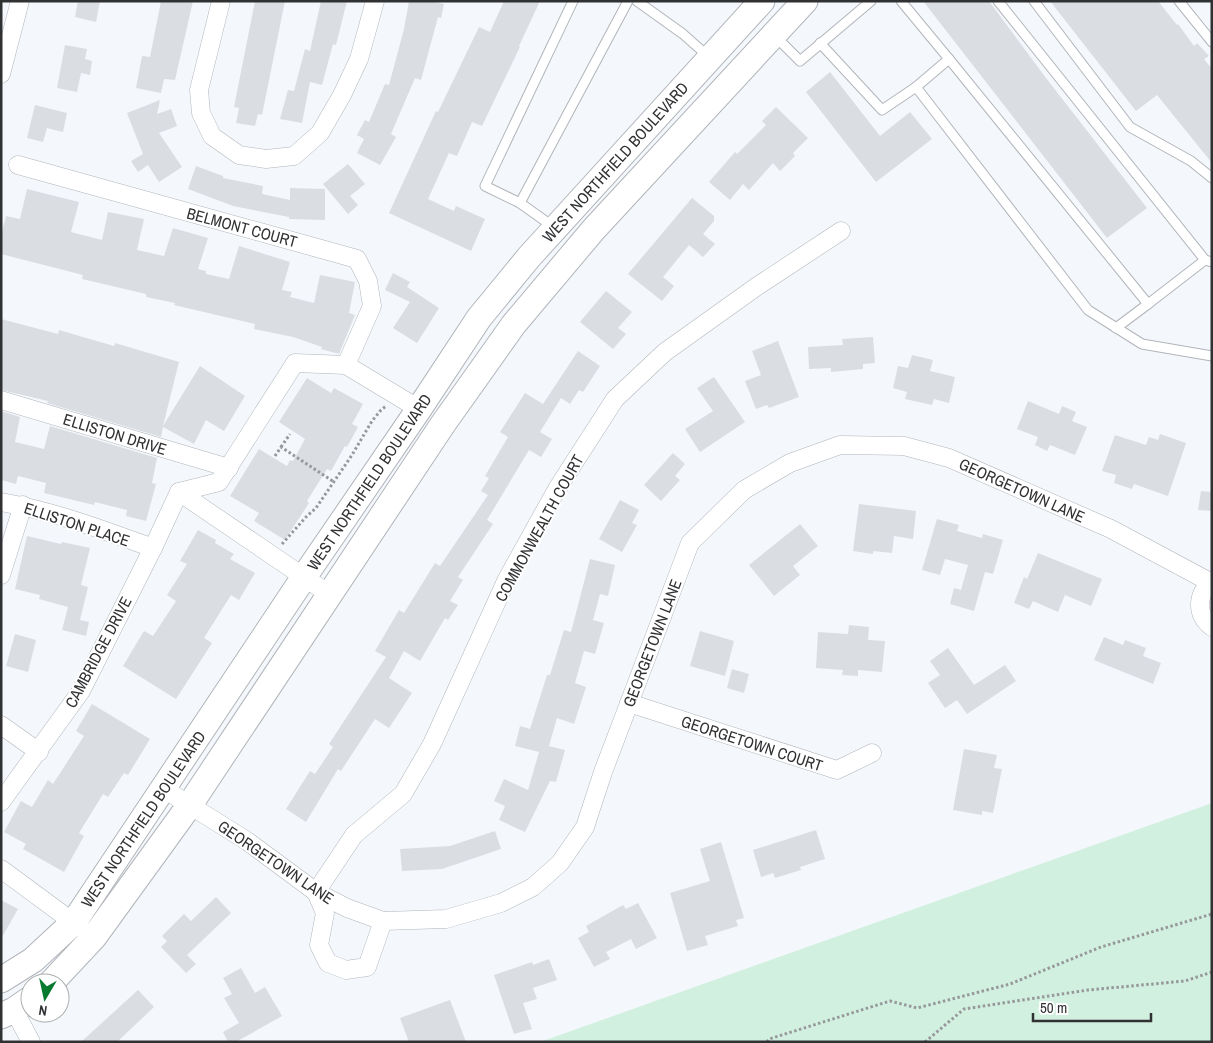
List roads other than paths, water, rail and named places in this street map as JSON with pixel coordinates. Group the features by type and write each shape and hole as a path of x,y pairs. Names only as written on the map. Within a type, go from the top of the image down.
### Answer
{"main road":[{"name":"WEST NORTHFIELD BOULEVARD","path":"1,980 33,960 74,922 479,318 555,228 762,1"},
{"name":"WEST NORTHFIELD BOULEVARD","path":"60,973 94,937 189,806 443,424 514,324 577,248 805,1"},
{"path":"555,228 577,248"}],"street":[{"path":"1,74 20,1"},
{"path":"221,1 198,90 201,113 212,136 239,155 266,159 294,156 320,133 359,59 375,1"},
{"name":"BELMONT COURT","path":"18,164 357,259 368,281 372,306 346,365"},
{"name":"COMMONWEALTH COURT","path":"316,892 354,835 403,794 432,744 507,579 557,489 615,399 665,352 756,287 841,231"},
{"path":"179,492 219,482 295,363 346,365 419,409"},
{"name":"ELLISTON DRIVE","path":"1,400 228,468"},
{"name":"GEORGETOWN LANE","path":"164,789 247,841 316,892 347,908 383,921 446,919 501,903 533,887 560,863 585,827 603,772 690,543 744,490 790,463 840,445 904,446 949,458 1110,529 1211,581"},
{"path":"179,492 329,594"},
{"name":"CAMBRIDGE DRIVE","path":"1,802 82,691 179,492"},
{"name":"ELLISTON PLACE","path":"1,502 23,505 84,523 153,548"},
{"path":"1,575 23,505"},
{"path":"1211,581 1201,596 1200,605 1201,614 1212,627"},
{"name":"GEORGETOWN COURT","path":"629,703 837,770 872,753"},
{"path":"1,726 39,752"},
{"path":"1,869 94,937"},
{"path":"316,892 325,913 319,945 328,963 346,970 367,966 383,921"},
{"path":"15,1008 31,1042"}],"lane":[{"path":"555,228 520,203 485,186 573,1"},
{"path":"520,203 628,1"},
{"path":"637,1 684,34 710,58"},
{"path":"774,35 800,61 871,1"},
{"path":"901,1 1148,304"},
{"path":"998,1 1208,261 1116,328"},
{"path":"1034,1 1130,127 1191,162 1212,178"},
{"path":"1179,1 1212,42"},
{"path":"820,43 882,110 916,87 949,59"},
{"path":"916,87 1088,310 1142,344 1212,356"}]}
